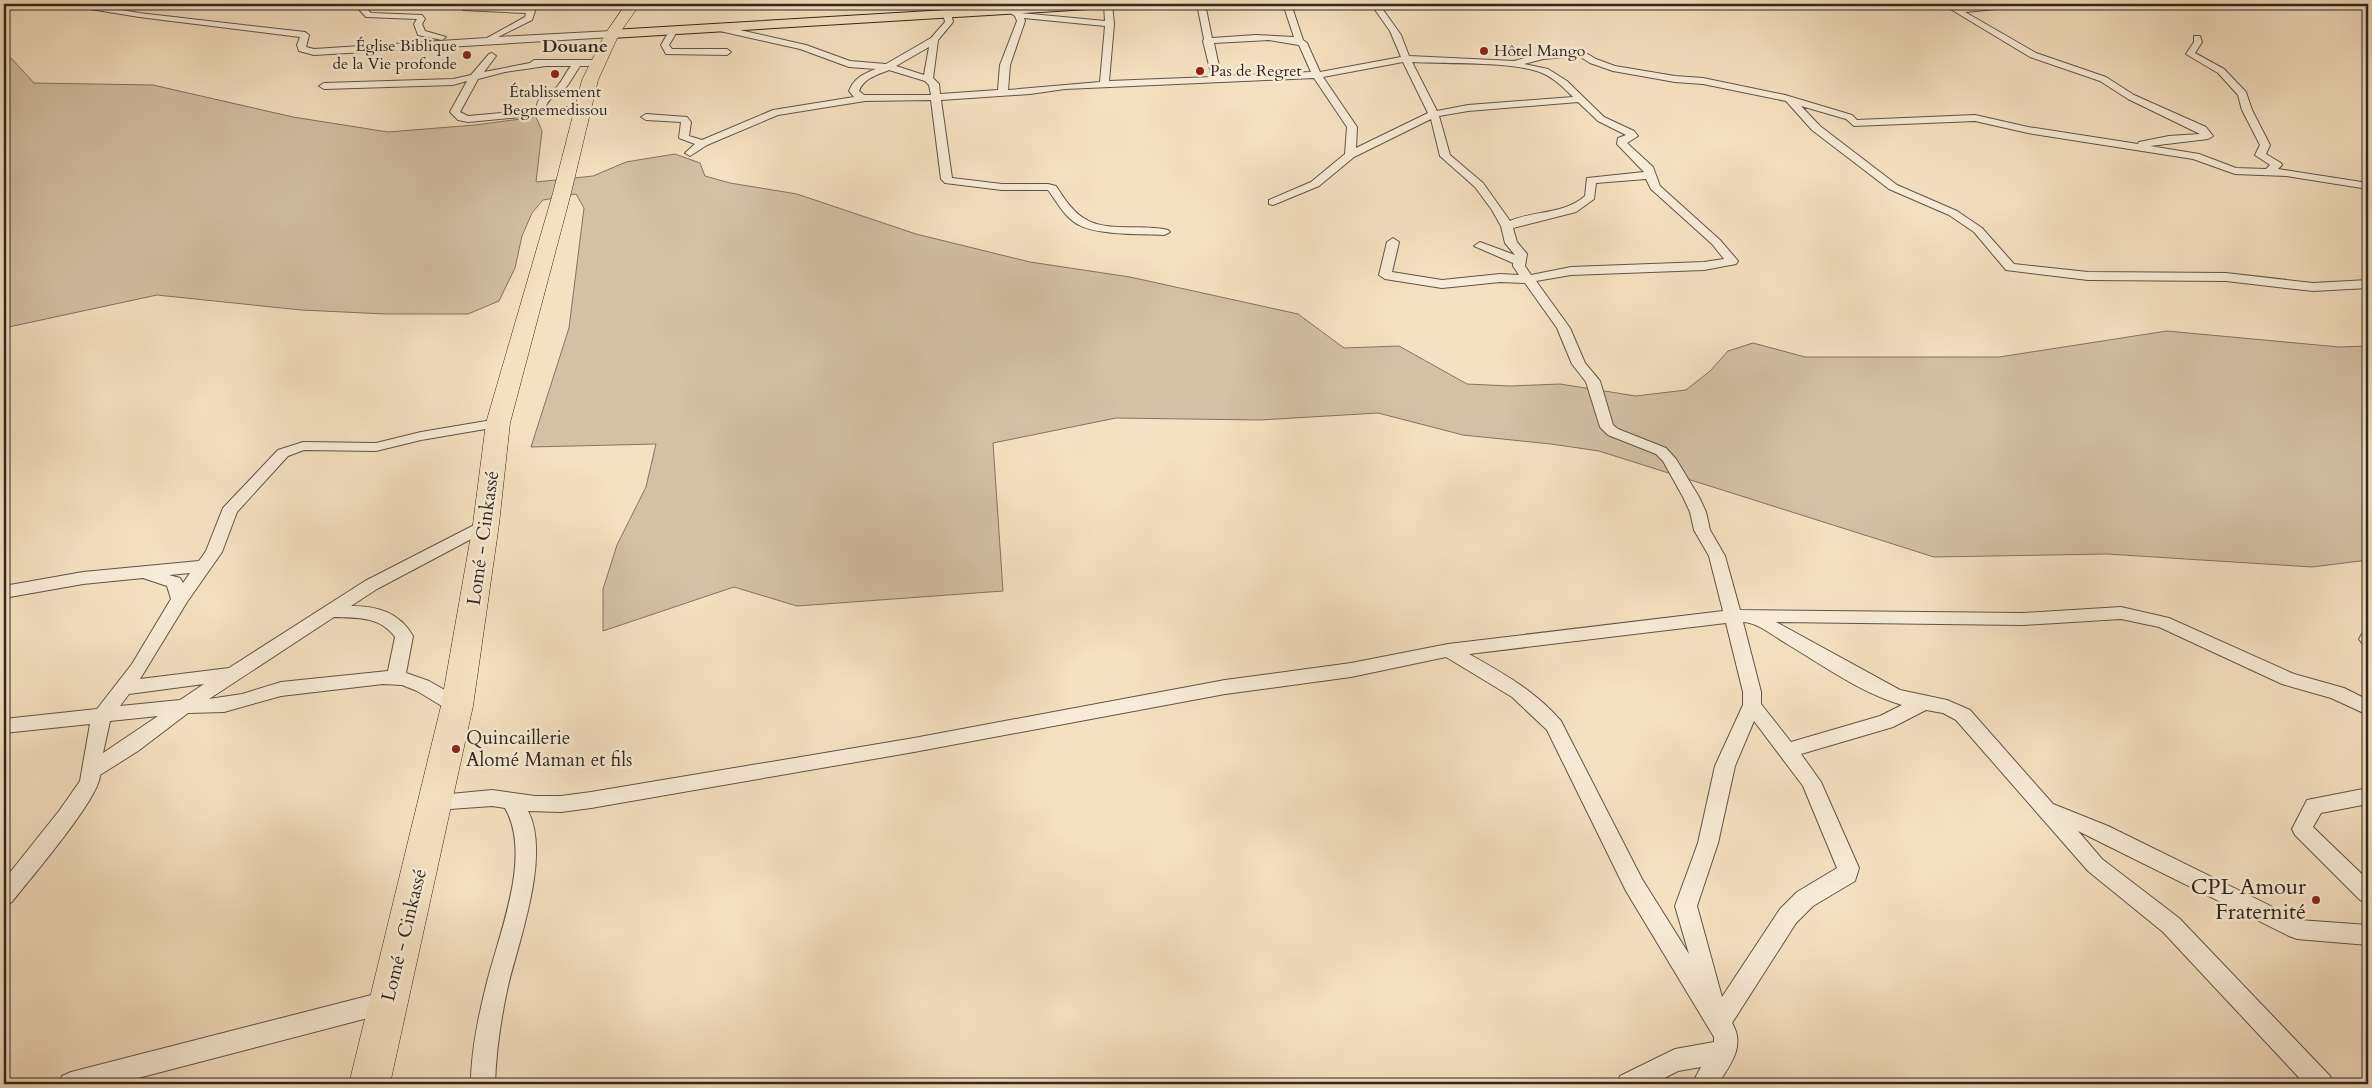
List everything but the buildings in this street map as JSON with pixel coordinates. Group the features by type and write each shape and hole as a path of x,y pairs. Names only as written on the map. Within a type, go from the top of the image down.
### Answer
{"highway":[{"name":"Lomé - Cinkassé","path":"369,1084 457,706 486,524 498,423 563,188 582,109 598,62 612,34 632,4"}],"main road":[{"path":"612,34 1106,4"}],"street":[{"path":"8,4 72,4 140,15 305,35 301,45 302,48 314,52 612,34"},
{"path":"358,4 369,15 419,17 421,19 418,27 421,33 425,35 474,41"},
{"path":"1104,84 1108,61 1110,24 1106,4"},
{"path":"1201,4 1207,41 1217,80"},
{"path":"1287,4 1299,41 1307,49 1308,58 1317,75 1352,127 1350,155"},
{"path":"1375,4 1398,36 1406,59 1424,90 1432,115 1440,128 1445,156 1479,184 1507,226 1511,244 1521,254 1519,266 1563,328 1579,364 1593,380 1607,427 1613,432 1662,451 1668,459 1698,512 1702,530 1717,556 1742,616 1752,705 1725,766 1708,843 1686,906 1716,1017"},
{"path":"1946,4 2033,54 2104,79 2131,97 2202,129 2208,136 2125,146"},
{"path":"1958,10 2027,4"},
{"path":"466,8 529,8 528,18 494,36 490,40 485,53 543,64"},
{"path":"1013,10 1110,24"},
{"path":"1003,92 1003,74 1021,21 1013,10"},
{"path":"714,27 771,38 809,48 821,55 865,71 888,67 934,40 949,22 947,13"},
{"path":"674,30 666,45 669,52 727,52"},
{"path":"1207,41 1258,38 1299,41"},
{"path":"2197,38 2198,42 2190,54 2221,71 2243,94 2247,110 2265,145 2260,155 2277,165 2270,171"},
{"path":"928,79 934,40"},
{"path":"1513,64 1543,56 1581,53 1593,61 1613,68 1675,79 1703,81 1790,99 1849,117 1854,123"},
{"path":"501,57 474,77 455,112 461,118 582,109"},
{"path":"690,154 703,142 785,109 865,98 936,97 1104,84 1317,75 1406,59 1513,64 1545,71 1564,83 1601,119 1630,133 1633,136 1622,140 1622,144 1649,169 1655,187 1716,242 1732,261 1704,266 1571,271 1529,279 1500,278 1442,284 1387,276 1385,273 1393,242"},
{"path":"324,86 442,83 543,64 598,62"},
{"path":"542,112 541,106 546,98 560,89 577,63"},
{"path":"888,67 928,79 934,84 946,179 1002,187 1048,187 1052,188 1065,207 1083,223 1105,228 1164,232"},
{"path":"865,71 854,91 859,97 865,98"},
{"path":"1273,202 1315,184 1350,155 1432,115 1468,108 1580,99"},
{"path":"1790,99 1814,125 1856,161 1893,187 1953,213 1978,230 1993,245 1998,255 2010,267 2088,276 2226,277 2313,287 2368,284"},
{"path":"646,117 684,119 686,122 684,138 703,142"},
{"path":"1814,125 1975,118 2028,130 2195,156 2229,170 2270,171 2368,186"},
{"path":"1507,226 1515,221 1540,215 1561,214 1581,207 1590,197 1590,180 1650,175"},
{"path":"1480,246 1519,261"},
{"path":"4,896 66,817 90,782 90,771 100,716 124,688 152,648 180,599 214,552 229,511 251,484 289,450 303,446 376,447 421,436 498,423"},
{"path":"90,771 370,585 486,524"},
{"path":"4,592 83,578 205,566"},
{"path":"136,572 174,582 180,599"},
{"path":"331,611 355,610 373,612 398,628 404,636 402,654 395,678"},
{"path":"436,802 492,798 561,804 591,800 923,743 1225,687 1351,670 1448,650 1742,616 2023,619 2121,613 2163,622 2288,679 2337,693 2368,708"},
{"path":"1742,616 1796,639 1875,687 1921,704 1954,709 1962,715 2095,865 2164,920 2194,948 2321,1084"},
{"path":"1448,650 1527,696 1542,709 1554,726 1639,894 1726,1035 1725,1050 1704,1084"},
{"path":"124,688 234,674"},
{"path":"4,726 186,706 224,705 281,689 395,678 423,686 457,706"},
{"path":"1789,752 1800,746 1886,722 1921,704"},
{"path":"1716,1017 1788,916 1805,899 1847,875 1848,868 1812,782 1752,705"},
{"path":"2368,796 2314,806 2302,829 2368,894"},
{"path":"483,1084 483,1065 497,987 520,903 526,848 520,811 511,801"},
{"path":"2047,809 2101,832 2298,929 2368,934"},
{"path":"71,1084 387,1002"},
{"path":"1629,1084 1675,1060 1725,1050"}],"shaded area":[{"path":"4,58 11,58 34,83 153,85 293,117 388,132 475,125 536,117 542,131 536,182 593,176 626,162 675,154 700,163 705,176 730,183 797,194 916,234 1030,262 1130,277 1298,314 1344,348 1399,346 1467,384 1510,386 1560,384 1636,396 1686,390 1710,371 1728,351 1753,343 1805,357 1999,357 2167,331 2339,347 2368,346 2368,560 2312,567 2107,554 1934,557 1599,451 1463,435 1378,413 1260,420 1116,418 993,443 1003,591 797,606 734,587 603,631 603,589 617,545 646,487 656,444 531,447 569,328 584,208 576,194 543,200 532,213 522,236 515,268 499,301 468,314 386,314 301,310 157,295 4,328"}],"place":[{"name":"Hôtel Mango","path":"1484,51"},
{"name":"Église Biblique de la Vie profonde","path":"467,55"},
{"name":"Pas de Regret","path":"1200,71"},
{"name":"Établissement Begnemedissou","path":"555,74"},
{"name":"Quincaillerie Alomé Maman et fils","path":"456,749"},
{"name":"CPL Amour Fraternité","path":"2316,900"}],"district":[{"name":"Douane","path":"575,46"}]}
